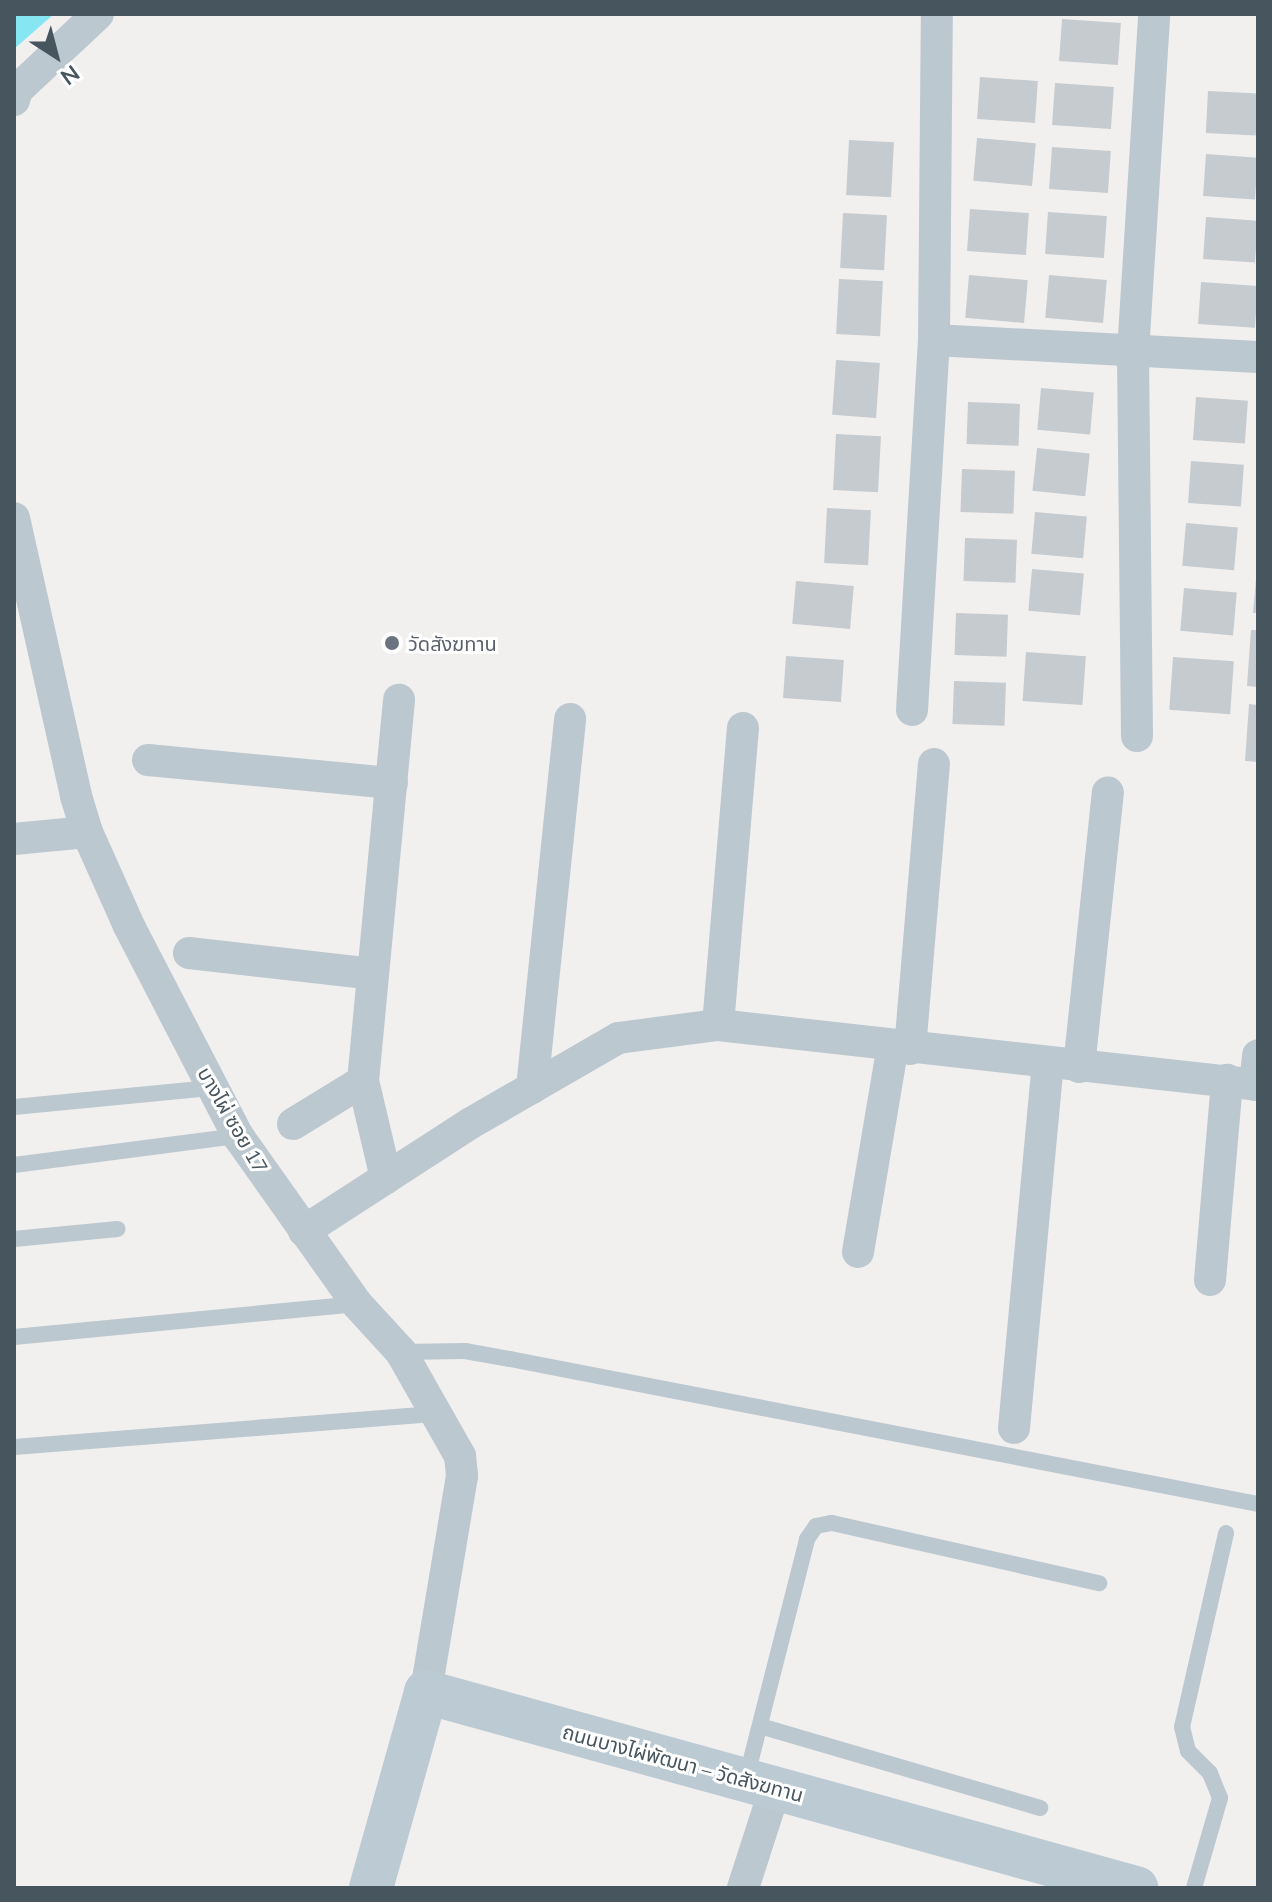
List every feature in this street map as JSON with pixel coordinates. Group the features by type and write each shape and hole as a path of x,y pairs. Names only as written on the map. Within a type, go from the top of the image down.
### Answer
{"street":[{"path":"14,100 17,90 98,14"},
{"path":"912,710 934,340 937,14"},
{"path":"1137,736 1133,352 1154,14"},
{"path":"934,340 1258,357"},
{"name":"บางไผ่ ซอย 17","path":"14,518 76,796 87,832 129,926 238,1136 357,1304 401,1352 439,1414 460,1456 462,1476 426,1692"},
{"path":"386,1178 363,1081 399,700"},
{"path":"532,1088 570,719"},
{"path":"718,1025 743,728"},
{"path":"148,760 392,783"},
{"path":"858,1252 902,1048 934,764"},
{"path":"1014,1428 1063,1065 1108,793"},
{"path":"14,839 87,832"},
{"path":"189,953 373,974"},
{"path":"304,1231 532,1088 618,1038 718,1025 1063,1065 1249,1076 1210,1280"},
{"path":"293,1124 363,1081"},
{"path":"371,1888 426,1692"},
{"name":"ถนนบางไผ่พัฒนา – วัดสังฆทาน","path":"426,1692 1136,1888"},
{"path":"743,1888 761,1785"}],"lane":[{"path":"14,1107 213,1088"},
{"path":"14,1165 238,1136"},
{"path":"14,1239 118,1229"},
{"path":"14,1337 357,1304"},
{"path":"401,1352 465,1351 1258,1504"},
{"path":"14,1447 439,1414"},
{"path":"761,1785 760,1726 807,1539 816,1526 832,1523 1099,1583"},
{"path":"1194,1888 1220,1798 1210,1773 1188,1751 1182,1727 1226,1533"},
{"path":"760,1726 1040,1808"}],"water":[{"path":"14,14 54,14 14,49"}],"building":[{"path":"1062,19 1121,23 1118,65 1059,61"},
{"path":"980,77 1038,81 1035,123 977,119"},
{"path":"1055,83 1114,87 1111,129 1052,125"},
{"path":"1208,91 1258,94 1256,136 1206,133"},
{"path":"977,138 1036,143 1032,186 973,181"},
{"path":"849,140 894,142 891,197 846,195"},
{"path":"1052,147 1111,151 1108,193 1049,189"},
{"path":"1206,154 1258,158 1255,200 1203,196"},
{"path":"970,209 1029,213 1026,255 967,251"},
{"path":"1048,212 1107,216 1104,258 1045,254"},
{"path":"843,213 887,215 884,270 840,268"},
{"path":"1206,217 1258,221 1255,263 1203,259"},
{"path":"969,275 1028,280 1024,323 965,318"},
{"path":"1049,275 1107,280 1103,323 1045,318"},
{"path":"839,279 883,281 880,336 836,334"},
{"path":"1201,282 1258,286 1255,328 1198,324"},
{"path":"836,360 880,363 876,418 832,415"},
{"path":"1041,388 1094,393 1090,434 1037,430"},
{"path":"1196,397 1248,401 1245,444 1193,440"},
{"path":"968,402 1020,404 1019,446 967,444"},
{"path":"836,434 881,436 878,492 833,490"},
{"path":"1037,448 1090,454 1085,496 1033,491"},
{"path":"1191,461 1244,465 1241,507 1188,503"},
{"path":"962,469 1015,471 1013,514 960,512"},
{"path":"827,508 871,510 868,565 824,563"},
{"path":"1035,512 1087,517 1083,558 1031,554"},
{"path":"1186,523 1238,528 1234,570 1182,566"},
{"path":"965,538 1017,540 1015,583 963,581"},
{"path":"1032,569 1084,574 1080,615 1028,611"},
{"path":"1256,579 1258,613 1253,613"},
{"path":"796,581 854,586 850,629 792,624"},
{"path":"1184,588 1237,593 1233,635 1180,631"},
{"path":"956,613 1008,615 1007,657 955,655"},
{"path":"1251,630 1258,630 1258,687 1247,686"},
{"path":"1026,652 1086,656 1082,705 1023,701"},
{"path":"786,656 844,660 841,702 783,698"},
{"path":"1173,657 1234,661 1230,714 1169,710"},
{"path":"954,681 1006,683 1004,726 952,724"},
{"path":"1249,704 1258,705 1258,762 1245,761"}],"place":[{"name":"วัดสังฆทาน","path":"392,643"}]}
